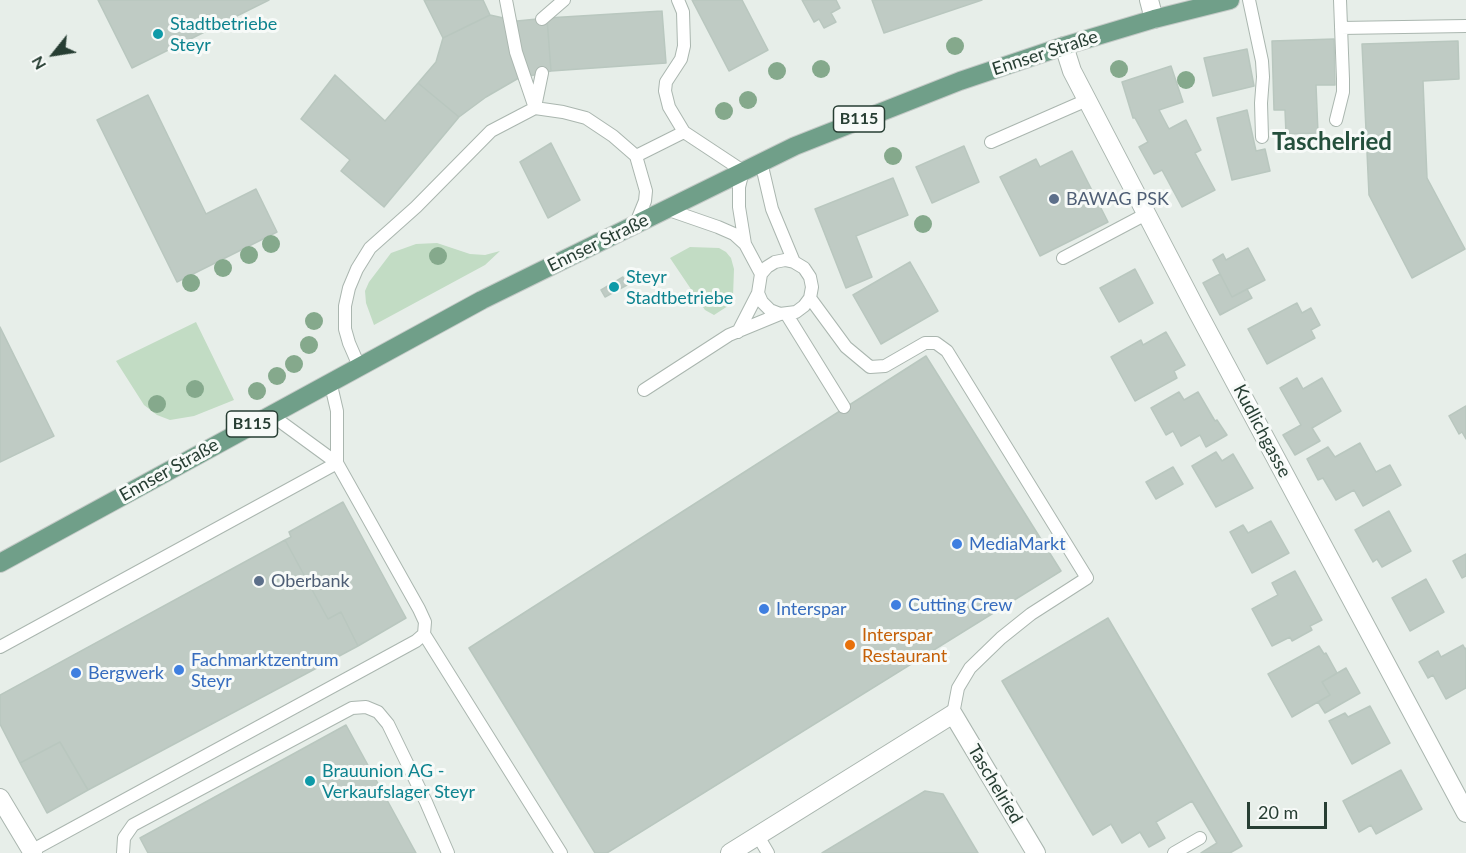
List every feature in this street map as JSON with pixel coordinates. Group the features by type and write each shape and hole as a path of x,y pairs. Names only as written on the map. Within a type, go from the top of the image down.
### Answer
{"main road":[{"name":"Ennser Straße","path":"0,563 482,300 761,162 851,123 960,81 1154,19 1230,0"}],"street":[{"path":"1149,0 1154,19"},
{"name":"Kudlichgasse","path":"1064,46 1072,71 1148,213 1197,311 1466,813"},
{"path":"730,853 953,714"},
{"name":"Taschelried","path":"953,714 1036,853"},
{"path":"0,798 32,852"}],"lane":[{"path":"506,0 516,52 535,108"},
{"path":"542,19 564,0"},
{"path":"678,0 683,12 684,46 681,59 666,82 665,91 669,107 684,132 743,171 739,187 745,244"},
{"path":"1249,0 1262,61 1262,137"},
{"path":"1336,120 1343,85 1340,0"},
{"path":"1341,28 1466,26"},
{"path":"535,108 542,73"},
{"path":"991,142 1087,100"},
{"path":"359,366 345,329 345,306 357,269 370,248 416,207 491,131 535,108 586,118 613,136 636,156 646,191 645,201 636,223"},
{"path":"636,156 684,132"},
{"path":"761,162 772,208 794,262"},
{"path":"666,209 734,234 745,244 761,274"},
{"path":"1063,258 1148,213"},
{"path":"644,390 729,335 738,332 783,314 796,312 804,306 810,298 812,287 810,277 804,268 785,260 767,267 761,274 758,292 738,332"},
{"path":"758,292 762,302 770,310 783,314 844,407"},
{"path":"810,298 846,347 870,367 885,366 925,344 936,343 947,351 1087,578 1031,614 1000,638 970,668 958,688 953,714"},
{"path":"330,381 337,411 337,463"},
{"path":"270,414 337,463 419,609 425,622 424,634 561,853"},
{"path":"0,647 337,463"},
{"path":"32,852 416,641 424,634"},
{"path":"123,853 124,838 133,825 352,708 366,707 378,712 388,724 448,853"},
{"path":"758,836 768,853"},
{"path":"1174,853 1200,838"}],"green space":[{"path":"437,243 470,254 485,255 500,251 485,265 374,325 366,303 365,291 391,253 416,244"},
{"path":"690,247 719,248 731,258 734,269 731,304 714,315 705,310 670,258"},
{"path":"196,322 234,400 194,416 170,420 157,415 144,405 116,361"}],"building":[{"name":"Stadtbetriebe Steyr","path":"98,0 269,0 132,68"},
{"path":"424,0 483,0 490,15 443,38"},
{"path":"692,0 742,0 768,50 729,71"},
{"path":"802,0 836,0 840,8 831,13 836,22 824,28 819,19 814,22"},
{"path":"872,0 982,0 884,33"},
{"path":"662,11 666,63 551,71 547,18"},
{"path":"490,15 517,21 547,18 551,71 517,79 486,97 459,117 418,83 436,62 443,38"},
{"path":"1334,39 1335,85 1316,85 1318,133 1286,134 1285,110 1274,110 1272,41"},
{"path":"1458,41 1459,79 1423,81 1427,178 1465,249 1412,278 1369,195 1362,44"},
{"path":"1247,49 1254,86 1213,96 1204,58"},
{"path":"1171,66 1183,102 1159,110 1169,129 1186,120 1201,150 1195,153 1215,190 1182,207 1162,170 1154,174 1139,147 1148,142 1133,118 1122,82"},
{"path":"335,75 385,121 418,83 459,117 384,207 341,171 350,160 301,119"},
{"path":"148,95 206,214 256,189 277,232 177,282 97,120"},
{"path":"1247,110 1256,151 1265,149 1270,171 1232,180 1217,118"},
{"path":"551,143 580,200 548,218 520,162"},
{"path":"964,146 979,182 932,203 916,167"},
{"name":"BAWAG PSK","path":"1072,151 1108,222 1040,256 1000,177 1036,159 1040,167"},
{"path":"893,178 908,215 856,236 872,277 846,288 815,209"},
{"path":"1248,248 1265,280 1232,297 1213,260 1223,254 1226,260"},
{"path":"910,262 938,311 881,344 853,295"},
{"path":"1135,269 1153,303 1119,322 1100,288"},
{"path":"1220,274 1232,297 1247,289 1252,298 1220,315 1203,283"},
{"name":"Steyr Stadtbetriebe","path":"623,277 627,285 605,297 601,290"},
{"path":"1297,303 1302,313 1311,308 1320,325 1311,330 1315,338 1267,364 1248,329"},
{"path":"0,327 54,436 0,462"},
{"path":"1166,332 1185,365 1174,371 1177,378 1135,401 1111,357 1141,340 1143,345"},
{"name":"Interspar","path":"926,356 1061,571 607,853 595,853 469,648"},
{"path":"1297,378 1303,389 1322,378 1341,411 1312,428 1320,441 1295,455 1283,435 1301,425 1280,388"},
{"path":"1179,392 1184,400 1198,392 1215,421 1217,420 1227,435 1206,447 1200,435 1181,446 1173,431 1166,435 1151,408"},
{"path":"1466,406 1466,439 1462,432 1459,434 1449,416"},
{"path":"1360,443 1376,472 1390,465 1401,485 1363,506 1354,490 1336,500 1323,478 1318,480 1307,459 1328,447 1335,457"},
{"path":"1216,452 1222,461 1233,454 1253,488 1216,507 1192,466"},
{"path":"1173,467 1183,484 1156,499 1146,482"},
{"path":"343,502 406,618 358,646 341,612 328,619 285,540 291,537 289,532"},
{"path":"1389,511 1411,551 1382,567 1377,559 1373,562 1355,530"},
{"path":"1271,521 1289,553 1252,573 1230,532 1243,525 1248,533"},
{"name":"Fachmarktzentrum Steyr","path":"285,540 328,619 341,612 358,646 88,790 60,742 20,763 0,724 0,695"},
{"path":"1466,554 1466,576 1462,578 1453,561"},
{"path":"1295,571 1322,620 1310,626 1312,630 1292,641 1290,637 1272,646 1252,609 1278,595 1272,583"},
{"path":"1426,579 1444,612 1410,631 1392,598"},
{"path":"1108,618 1242,846 1230,853 1201,853 1217,843 1192,801 1156,822 1165,838 1149,847 1140,832 1122,843 1111,824 1093,835 1002,681"},
{"path":"1463,645 1466,648 1466,688 1446,699 1433,675 1428,678 1419,662 1438,651 1441,657"},
{"path":"1319,646 1324,654 1326,653 1337,673 1322,682 1330,695 1292,717 1268,674"},
{"path":"1346,668 1360,693 1325,713 1318,702 1330,695 1322,682"},
{"path":"1370,706 1390,743 1352,764 1329,721 1345,713 1348,717"},
{"name":"Brauunion AG - Verkaufslager Steyr","path":"346,725 416,853 148,853 140,838"},
{"path":"60,742 88,790 47,813 20,763"},
{"path":"1401,770 1422,809 1376,834 1371,825 1359,832 1343,801"},
{"path":"925,791 943,794 978,853 822,853"}],"place":[{"name":"Stadtbetriebe Steyr","path":"158,34"},
{"name":"BAWAG PSK","path":"1054,199"},
{"name":"Steyr Stadtbetriebe","path":"614,287"},
{"name":"MediaMarkt","path":"957,544"},
{"name":"Oberbank","path":"259,581"},
{"name":"Cutting Crew","path":"896,605"},
{"name":"Interspar","path":"764,609"},
{"name":"Interspar Restaurant","path":"850,645"},
{"name":"Fachmarktzentrum Steyr","path":"179,670"},
{"name":"Bergwerk","path":"76,673"},
{"name":"Brauunion AG - Verkaufslager Steyr","path":"310,781"}],"district":[{"name":"Taschelried","path":"1332,142"}]}
